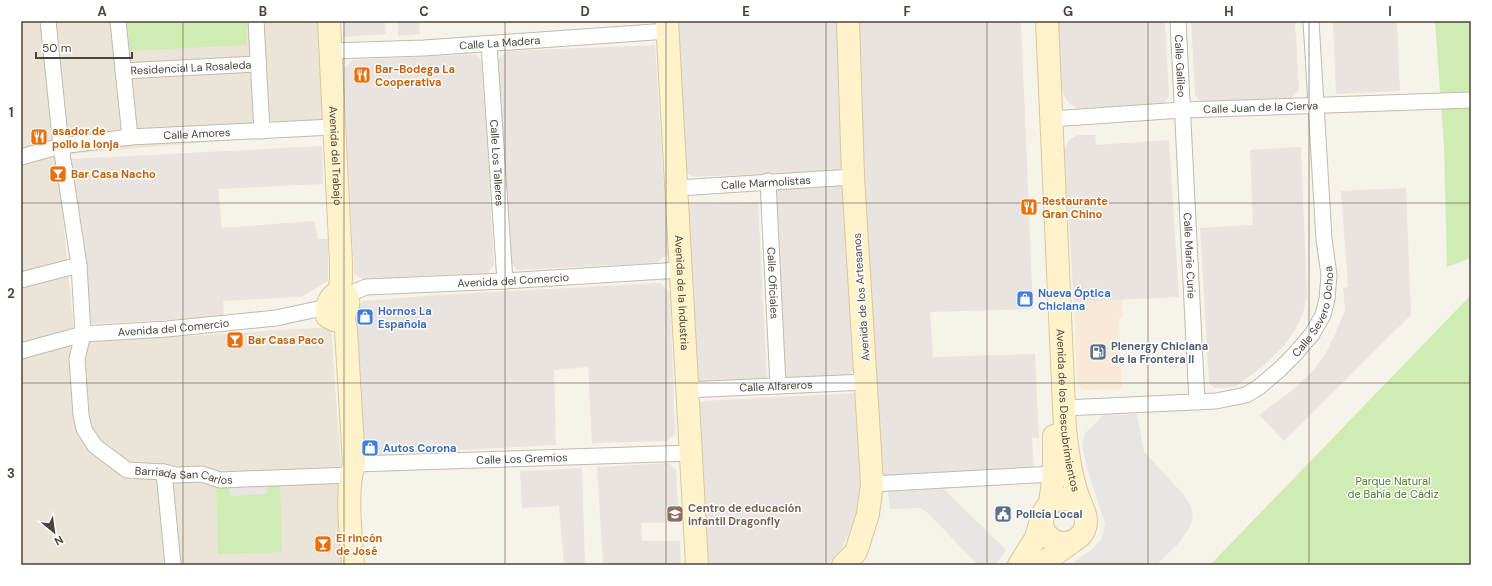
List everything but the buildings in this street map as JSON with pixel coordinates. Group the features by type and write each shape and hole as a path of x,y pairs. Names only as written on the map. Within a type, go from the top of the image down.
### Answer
{"street":[{"name":"Barriada San Carlos","path":"48,21 61,146 79,265 83,334 77,360 81,415 84,429 94,446 127,470 164,472 175,475 202,474 220,480 352,469"},
{"name":"Residencial La Rosaleda","path":"118,21 130,137"},
{"name":"Residencial La Rosaleda","path":"256,21 262,131"},
{"name":"Avenida del Trabajo","path":"329,21 341,270 340,310 352,469 349,489 353,565"},
{"name":"Avenida de los Artesanos","path":"843,565 856,552 868,514 872,484 853,177 848,21"},
{"name":"Avenida de los Descubrimientos","path":"1019,565 1036,538 1045,511 1054,474 1054,436 1036,21"},
{"name":"Avenida de los Descubrimientos","path":"1047,21 1064,408 1069,459 1076,493 1083,509"},
{"name":"Calle Galileo","path":"1178,21 1182,110"},
{"name":"Calle Severo Ochoa","path":"1064,408 1197,402 1246,395 1259,387 1296,353 1312,334 1322,315 1327,298 1329,275 1324,239 1311,21"},
{"name":"Calle La Madera","path":"330,51 489,44 668,26"},
{"name":"Avenida de la Industria","path":"668,26 678,188 680,270 686,390 697,565"},
{"name":"Calle Los Talleres","path":"489,44 505,281"},
{"name":"Residencial La Rosaleda","path":"123,71 258,64"},
{"name":"Calle Juan de la Cierva","path":"1052,119 1182,110 1316,104 1471,100"},
{"name":"Calle Marie Curie","path":"1182,110 1197,402"},
{"name":"Calle Amores","path":"21,157 61,146 130,137 333,127"},
{"name":"Calle Marmolistas","path":"678,188 768,181 853,177"},
{"name":"Calle Oficiales","path":"768,181 778,385"},
{"path":"21,280 79,265"},
{"name":"Avenida del Comercio","path":"21,351 83,334 167,329 340,310 366,288 680,270"},
{"name":"Calle Alfareros","path":"686,390 866,382"},
{"name":"Calle Los Gremios","path":"352,469 691,453"},
{"path":"164,472 173,565"},
{"path":"872,484 1054,474"},
{"path":"1040,565 1072,542 1082,534 1085,528 1086,515 1083,509 1074,501 1068,499 1055,500 1045,511 1044,532 1053,541 1066,543 1072,542"}],"shaded area":[{"path":"21,21 323,21 327,132 57,155 75,343 331,327 348,565 21,565"},
{"path":"343,21 385,21 386,34 343,37"},
{"path":"398,21 419,21 420,34 398,36"},
{"path":"677,21 839,21 846,163 839,171 693,177 685,172"},
{"path":"857,21 1021,21 1033,309 930,312 933,357 1035,354 1039,438 1032,438 1034,469 882,477"},
{"path":"1058,21 1165,21 1169,97 1162,105 1077,108 1070,104 1063,94 1061,85"},
{"path":"1191,21 1295,21 1299,90 1291,98 1202,103 1195,95"},
{"path":"1333,21 1397,21 1400,91 1336,94"},
{"path":"655,45 668,254 656,263 517,270 510,261 498,59 507,51"},
{"path":"476,54 483,62 494,264 488,273 361,279 354,274 344,68 353,60"},
{"path":"1079,135 1095,135 1096,145 1169,140 1179,297 1074,302 1064,151 1067,143 1073,137"},
{"path":"322,146 323,184 218,189 222,228 314,221 318,239 328,239 328,281 301,297 223,301 224,317 88,324 71,159"},
{"path":"1301,147 1307,296 1303,313 1297,327 1284,346 1263,366 1235,387 1215,388 1209,383 1200,228 1253,225 1250,150"},
{"path":"842,186 849,194 856,368 848,376 785,379 777,188"},
{"path":"1406,188 1411,315 1284,441 1259,415 1290,392 1312,372 1326,353 1345,310 1343,288 1348,287 1341,191"},
{"path":"758,202 767,380 704,384 695,378 686,204"},
{"path":"660,283 670,293 675,434 667,441 592,443 588,367 554,370 556,445 363,455 354,312 363,301 437,295"},
{"name":"Plenergy Chiclana de la Frontera II","path":"1122,299 1123,318 1119,319 1122,389 1085,390 1077,384 1074,302"},
{"path":"858,393 863,481 854,522 842,548 827,565 704,565 695,409 702,401"},
{"path":"1137,414 1144,452 1183,494 1191,506 1193,518 1188,530 1177,545 1156,565 1070,565 1091,550 1102,539 1105,523 1087,468 1082,445 1085,433 1103,415"},
{"path":"669,463 676,470 679,522 641,523 642,541 680,541 681,565 603,565 597,467"},
{"path":"582,468 585,565 564,565 559,506 522,508 520,471"},
{"path":"938,484 1006,550 994,565 978,565 927,512 920,508 890,509 887,485"},
{"path":"267,485 267,494 230,496 229,487"}],"green space":[{"path":"127,21 246,21 247,45 130,51"},
{"path":"1435,21 1471,21 1471,258 1447,267 1444,146"},
{"name":"Parque Natural de Bahía de Cádiz","path":"1471,295 1471,565 1210,565"},
{"path":"267,485 280,485 282,552 218,554 216,488 229,487 230,496 267,494"}],"place":[{"name":"Bar-Bodega La Cooperativa","path":"362,75"},
{"name":"asador de pollo la lonja","path":"39,137"},
{"name":"Bar Casa Nacho","path":"58,174"},
{"name":"Restaurante Gran Chino","path":"1029,207"},
{"name":"Nueva Óptica Chiclana","path":"1025,299"},
{"name":"Hornos La Española","path":"365,317"},
{"name":"Bar Casa Paco","path":"235,340"},
{"name":"Plenergy Chiclana de la Frontera II","path":"1098,352"},
{"name":"Autos Corona","path":"370,448"},
{"name":"Centro de educación infantil Dragonfly","path":"675,514"},
{"name":"Policía Local","path":"1003,514"},
{"name":"El rincón de José","path":"323,544"}]}
